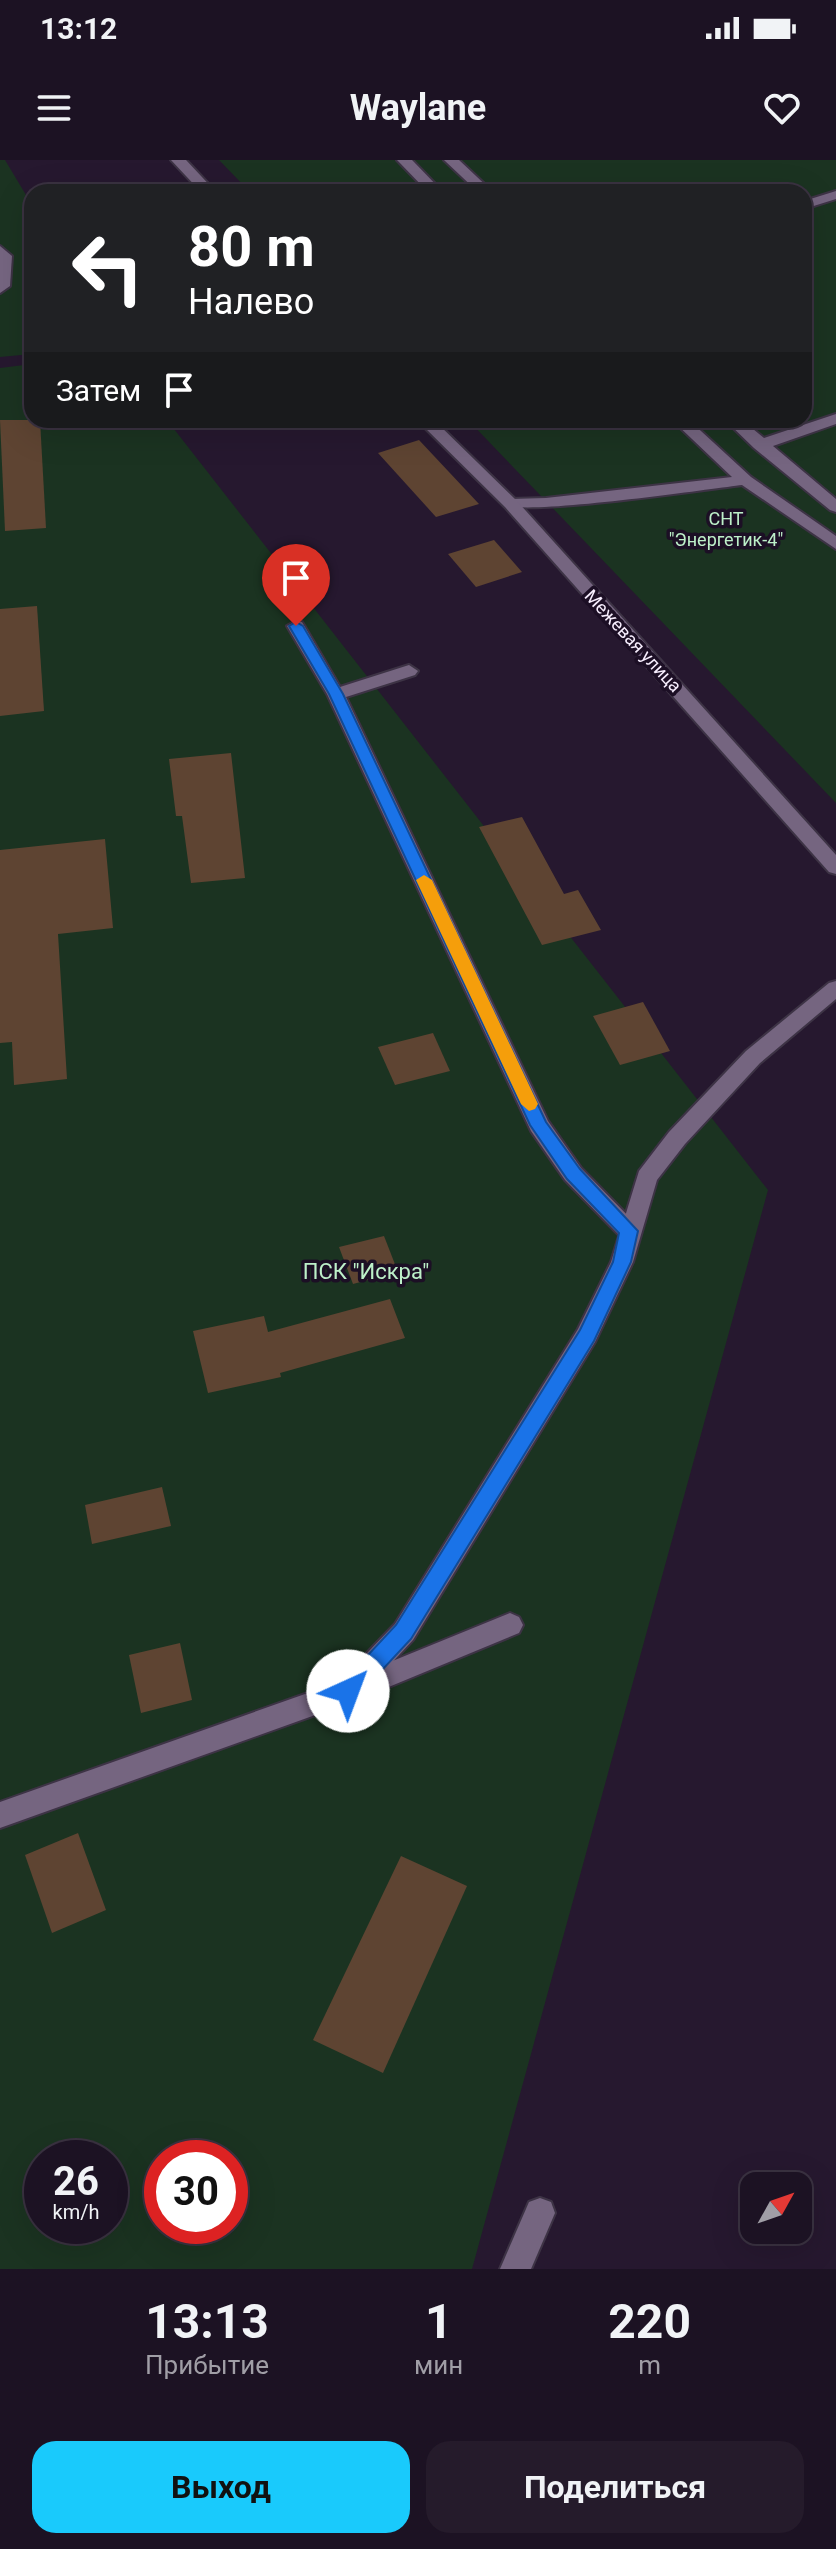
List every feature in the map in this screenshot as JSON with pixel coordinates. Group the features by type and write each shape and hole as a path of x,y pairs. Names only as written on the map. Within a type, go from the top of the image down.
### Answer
{"street":[{"path":"178,160 201,184"},
{"path":"404,160 428,184"},
{"path":"451,160 477,184"},
{"path":"812,202 836,195"},
{"path":"0,250 5,256 3,286 0,289"},
{"path":"812,427 836,419"},
{"name":"Межевая улица","path":"433,428 511,504 836,867"},
{"path":"689,428 745,480 836,544"},
{"path":"742,428 836,507"},
{"path":"760,445 810,428"},
{"path":"511,504 546,503 745,480"},
{"path":"296,626 336,694 539,1125 573,1174 629,1231"},
{"path":"336,694 409,671"},
{"path":"348,1691 404,1632 587,1335 622,1262 647,1177 677,1138 753,1057 836,988"},
{"path":"0,1815 348,1691 510,1625"},
{"path":"515,2269 540,2213"}],"green space":[{"path":"0,160 5,160 24,192 24,355 0,357"},
{"name":"СНТ \"Энергетик-4\"","path":"219,160 836,160 836,803 476,428 812,428 812,184 242,184"},
{"name":"ПСК \"Искра\"","path":"24,365 24,428 173,428 768,1190 472,2269 0,2269 0,368"}],"building":[{"path":"0,420 24,420 24,428 40,428 46,528 5,531"},
{"path":"419,440 479,504 436,517 378,453"},
{"path":"494,540 522,572 476,587 448,554"},
{"path":"37,606 44,711 0,716 0,609"},
{"path":"231,753 245,878 191,883 182,816 176,816 169,759"},
{"path":"522,817 564,894 578,890 601,930 542,945 479,827"},
{"path":"105,839 113,928 58,934 67,1079 14,1085 12,1042 0,1043 0,850"},
{"path":"643,1002 670,1051 620,1065 593,1016"},
{"path":"433,1033 450,1071 395,1085 378,1047"},
{"path":"384,1236 398,1272 353,1284 339,1247"},
{"path":"390,1299 405,1338 280,1373 281,1377 208,1393 193,1331 264,1316 268,1332"},
{"path":"162,1487 171,1526 92,1544 85,1505"},
{"path":"180,1643 192,1700 141,1713 129,1655"},
{"path":"78,1833 106,1910 52,1933 25,1855"},
{"path":"401,1856 467,1886 383,2073 313,2040"}],"slow traffic":[{"path":"424,880 529,1104"}],"route":[{"path":"296,626 336,694 539,1125 573,1174 629,1231 622,1262 587,1335 404,1632 348,1691"}]}
